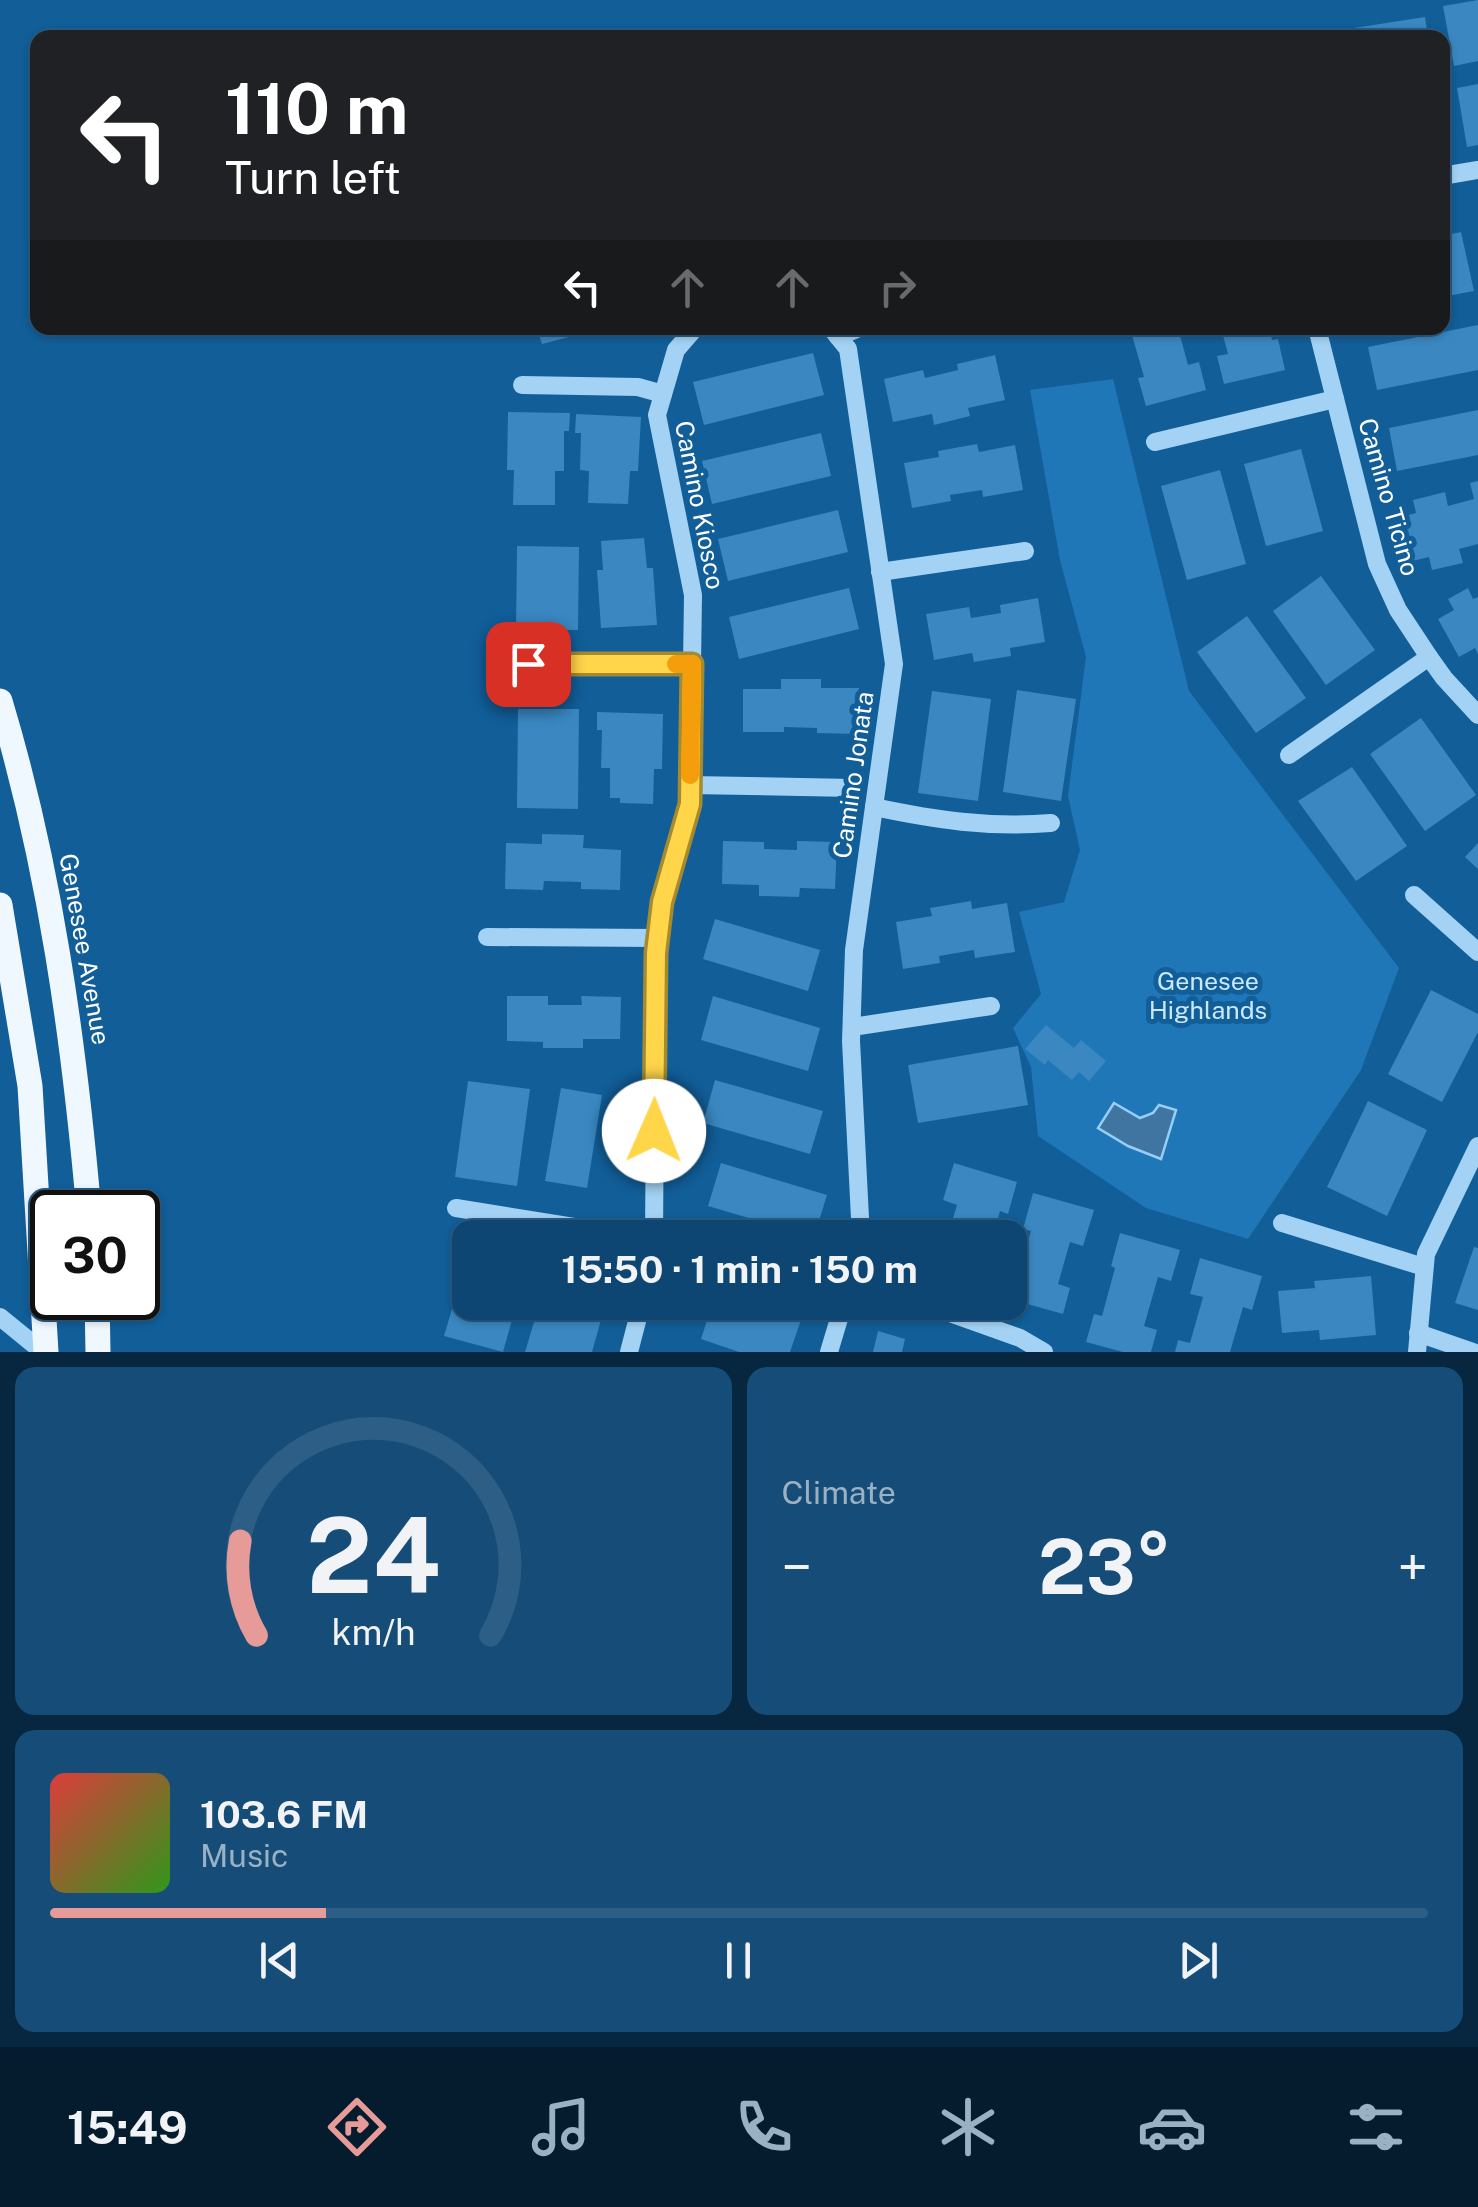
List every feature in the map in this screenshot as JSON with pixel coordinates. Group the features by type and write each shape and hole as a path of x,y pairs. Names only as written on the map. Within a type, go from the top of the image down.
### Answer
{"main road":[{"name":"Genesee Avenue","path":"0,701 14,747 56,941 78,1090 87,1190"},
{"path":"0,905 30,1086 44,1352"},
{"path":"97,1320 98,1352"}],"street":[{"path":"1450,175 1478,170"},
{"name":"Camino Kiosco","path":"654,1220 658,938 662,902 690,804 693,595 656,415 676,350 686,335"},
{"name":"Camino Jonata","path":"836,335 848,350 894,664 854,950 852,1027 859,1220"},
{"name":"Camino Ticino","path":"1319,335 1377,564 1398,610 1429,657 1478,715"},
{"path":"522,384 638,387 663,394"},
{"path":"1156,442 1335,399"},
{"path":"880,572 1025,551"},
{"path":"1289,755 1429,657"},
{"path":"528,664 692,664"},
{"path":"690,785 852,788"},
{"path":"874,807 938,821 999,826 1051,823"},
{"path":"1414,895 1478,952"},
{"path":"487,937 658,938"},
{"path":"852,1027 991,1006"},
{"path":"1473,1352 1418,1343 1426,1254 1478,1146"},
{"path":"456,1208 531,1220"},
{"path":"1282,1223 1424,1267"},
{"path":"0,1317 44,1352"},
{"path":"628,1352 637,1320"},
{"path":"830,1352 839,1320"},
{"path":"970,1320 1020,1338 1044,1352"}],"green space":[{"name":"Genesee Highlands","path":"1113,379 1189,691 1399,968 1361,1070 1248,1239 1146,1208 1038,1136 1031,1067 1013,1028 1041,994 1019,912 1064,902 1080,850 1068,796 1086,657 1060,560 1030,390"}],"shaded area":[{"path":"1114,1103 1140,1118 1153,1113 1159,1105 1176,1110 1161,1159 1098,1128"}],"building":[{"path":"1478,0 1478,61 1454,66 1443,6"},
{"path":"1425,17 1427,30 1341,30"},
{"path":"1478,84 1478,145 1467,147 1457,88"},
{"path":"1461,232 1474,291 1450,296 1450,234"},
{"path":"1478,325 1478,370 1377,390 1368,347 1428,335 1450,335 1450,331"},
{"path":"539,335 577,335 542,344"},
{"path":"1132,335 1180,335 1188,365 1199,362 1206,390 1146,406 1138,378 1144,377"},
{"path":"1223,335 1271,335 1272,340 1278,339 1285,370 1224,384 1217,356 1228,354"},
{"path":"813,353 824,395 704,425 693,382"},
{"path":"995,355 1005,400 968,408 970,416 934,425 932,414 893,422 884,379 923,370 925,378 958,370 957,364"},
{"path":"1478,410 1478,455 1397,471 1389,428"},
{"path":"508,412 570,413 569,431 564,431 564,471 555,471 555,505 513,505 514,470 507,470"},
{"path":"576,414 641,417 638,471 630,471 628,504 588,503 589,471 580,470 581,433 575,433"},
{"path":"821,433 831,476 712,504 702,461"},
{"path":"977,444 979,452 1015,445 1023,490 983,497 982,490 950,495 951,501 912,508 904,463 939,457 938,451"},
{"path":"1301,449 1323,531 1266,546 1244,464"},
{"path":"1220,470 1246,564 1187,580 1161,486"},
{"path":"1478,481 1478,544 1459,549 1463,563 1432,570 1429,557 1412,561 1401,517 1416,513 1413,500 1445,492 1448,506 1474,499 1470,483"},
{"path":"838,510 848,552 728,581 718,539"},
{"path":"644,538 647,568 653,568 657,625 601,628 597,570 603,570 601,541"},
{"path":"517,546 579,547 578,630 516,630"},
{"path":"1321,576 1375,650 1326,685 1273,611"},
{"path":"849,588 859,629 739,659 729,617"},
{"path":"1468,588 1473,599 1478,597 1478,654 1475,648 1459,657 1438,619 1454,610 1448,599"},
{"path":"1038,598 1045,642 1010,648 1011,656 974,662 972,653 934,660 926,614 969,607 971,618 1001,613 1000,605"},
{"path":"1247,616 1306,698 1256,733 1197,652"},
{"path":"781,679 821,679 821,688 859,688 858,734 784,727 784,732 743,732 743,689 781,689"},
{"path":"1017,690 1076,699 1061,801 1003,792"},
{"path":"932,691 991,699 978,801 918,793"},
{"path":"518,709 579,709 578,809 517,808"},
{"path":"597,712 663,714 662,769 654,769 653,804 620,803 620,798 610,798 610,768 601,768 602,730 597,730"},
{"path":"1421,718 1476,795 1425,831 1370,754"},
{"path":"1352,767 1407,846 1356,881 1298,801"},
{"path":"542,834 584,835 583,848 621,850 620,890 581,889 581,882 544,881 543,890 505,889 506,843 542,844"},
{"path":"723,841 764,842 764,849 797,850 797,841 837,842 835,889 800,888 799,897 759,896 759,885 722,884"},
{"path":"1478,843 1478,869 1465,857"},
{"path":"971,901 972,909 1007,903 1015,952 975,958 974,950 939,956 940,963 903,969 896,922 932,916 930,908"},
{"path":"715,919 820,950 808,991 703,959"},
{"path":"1431,990 1478,1014 1478,1032 1442,1102 1388,1074"},
{"path":"507,996 548,996 548,1005 582,1005 581,996 621,997 620,1039 583,1039 583,1048 543,1048 543,1042 507,1041"},
{"path":"713,996 820,1028 808,1071 701,1040"},
{"path":"1046,1025 1074,1048 1081,1040 1106,1061 1089,1081 1079,1072 1072,1080 1048,1060 1045,1065 1025,1049"},
{"path":"1018,1046 1028,1105 918,1123 908,1065"},
{"path":"715,1080 823,1111 810,1154 703,1123"},
{"path":"468,1081 530,1089 517,1186 455,1177"},
{"path":"561,1088 602,1095 587,1188 545,1181"},
{"path":"1368,1101 1427,1130 1387,1216 1327,1187"},
{"path":"721,1163 827,1195 819,1220 756,1220 708,1206"},
{"path":"954,1163 1017,1182 1008,1214 1000,1211 998,1220 952,1220 957,1205 943,1200"},
{"path":"1033,1193 1094,1210 1083,1246 1070,1242 1058,1284 1070,1288 1063,1314 1027,1304 1027,1244 1031,1231 1027,1230 1026,1220"},
{"path":"1120,1233 1180,1250 1171,1281 1158,1277 1144,1326 1157,1330 1151,1352 1123,1352 1086,1342 1094,1314 1102,1316"},
{"path":"1474,1247 1478,1248 1478,1310 1455,1303"},
{"path":"1200,1258 1262,1276 1252,1310 1243,1307 1230,1352 1175,1352 1178,1340 1190,1343 1203,1297 1190,1294"},
{"path":"1371,1276 1376,1335 1320,1340 1319,1330 1282,1333 1278,1291 1315,1288 1314,1281"},
{"path":"452,1309 452,1320 512,1320 503,1352 444,1336"},
{"path":"535,1320 601,1320 592,1352 525,1352"},
{"path":"707,1320 801,1320 790,1352 739,1352 701,1339"},
{"path":"878,1331 905,1339 902,1352 873,1352"}],"slow traffic":[{"path":"676,664 692,664 690,775"}],"route":[{"path":"528,664 692,664 690,804 662,902 656,953 654,1131"}]}
